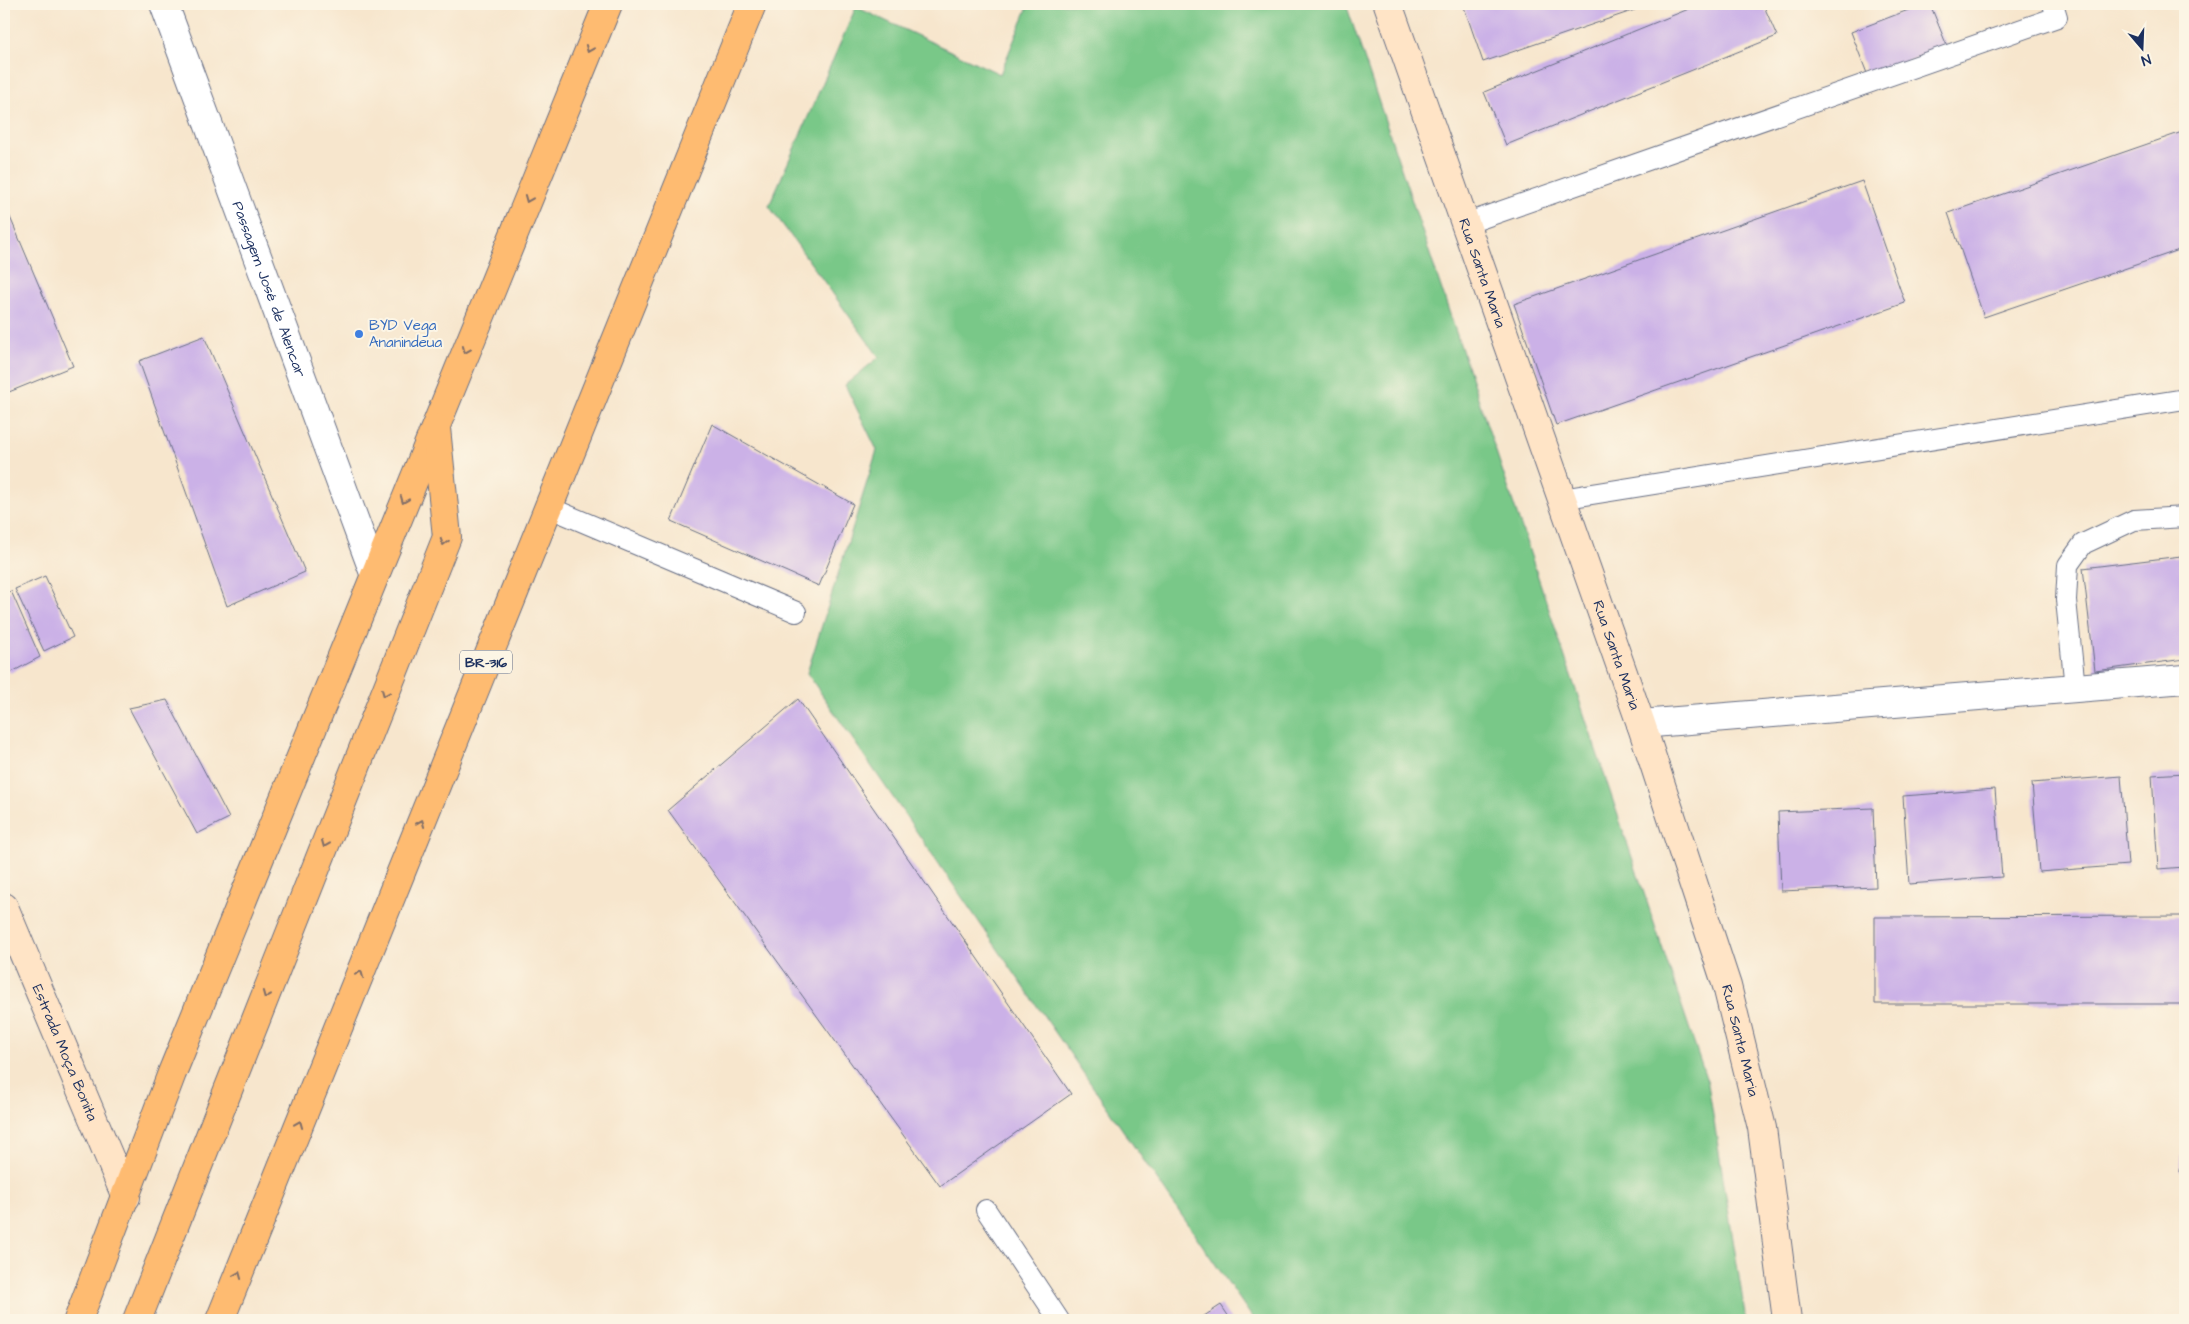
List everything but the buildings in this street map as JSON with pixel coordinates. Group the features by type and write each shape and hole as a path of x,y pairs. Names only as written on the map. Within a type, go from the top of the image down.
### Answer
{"highway":[{"path":"78,1320 176,1064 374,574 608,4"},
{"name":"BR-316","path":"220,1320 752,4"},
{"path":"137,1320 447,537 436,424"}],"street":[{"name":"Passagem José de Alencar","path":"164,4 374,574"},
{"name":"Rua Santa Maria","path":"1388,4 1641,724 1727,986 1762,1128 1787,1320"},
{"path":"1641,724 2185,679"},
{"name":"Estrada Moça Bonita","path":"4,907 126,1197"}],"lane":[{"path":"1465,224 2057,16 2052,4"},
{"path":"1561,499 2185,399"},
{"path":"548,507 796,612"},
{"path":"2075,688 2066,600 2068,565 2083,544 2134,520 2185,517"},
{"path":"986,1210 1059,1320"}],"green space":[{"path":"1029,4 1346,4 1708,1084 1746,1320 1254,1320 807,673 877,450 845,385 879,357 769,206 856,7 1000,74"}],"place":[{"name":"BYD Vega Ananindeua","path":"359,334"}]}
